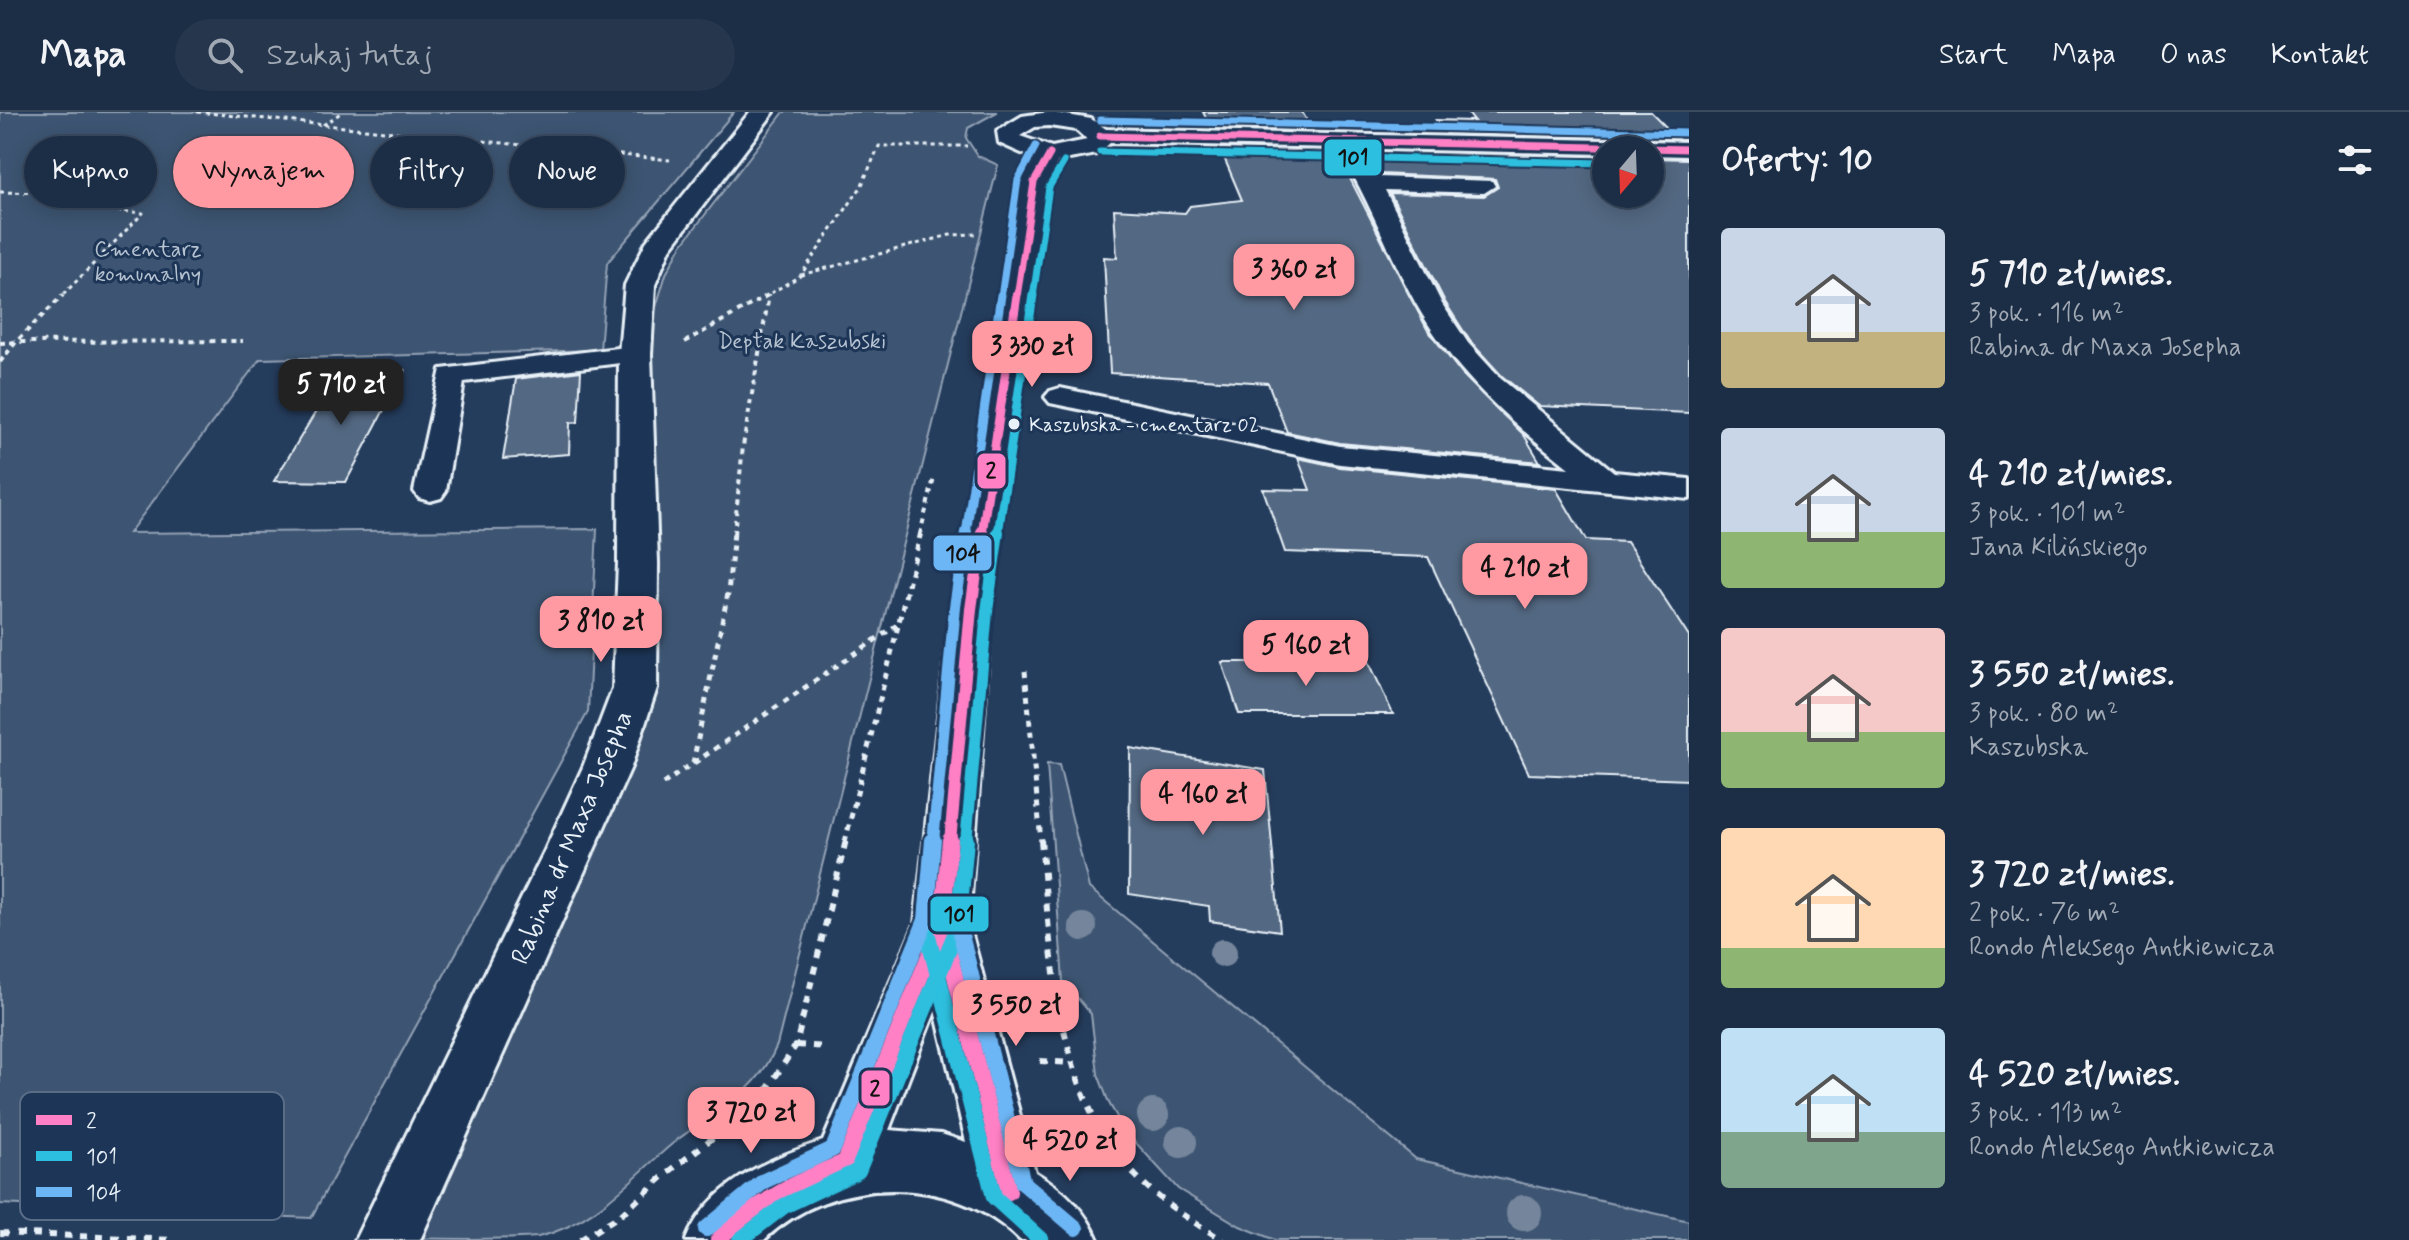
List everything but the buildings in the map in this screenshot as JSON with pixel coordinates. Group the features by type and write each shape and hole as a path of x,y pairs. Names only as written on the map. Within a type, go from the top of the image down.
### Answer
{"street":[{"name":"Rabina dr Maxa Josepha","path":"387,1240 570,850 607,767 635,688 638,563 635,354 640,285 656,248 762,112"},
{"path":"1066,129 1088,150 1098,144 1100,136"},
{"path":"1066,129 1094,130 1100,136 1689,149"},
{"path":"845,1162 942,924 971,609 1034,182 1066,129"},
{"path":"942,924 1009,1192"},
{"path":"718,1240 735,1220 788,1182 845,1162 901,1158 956,1168 1009,1192 1066,1240"}],"lane":[{"path":"1344,143 1371,183 1400,249 1428,300 1474,367 1521,414 1604,480"},
{"path":"1371,183 1484,186"},
{"path":"430,491 451,375 635,354"},
{"path":"1060,397 1340,455 1689,488"},
{"path":"1667,454 1689,488"}],"path":[{"path":"197,112 720,165"},
{"path":"322,125 342,112"},
{"path":"800,276 861,187 879,146 976,146 974,141"},
{"path":"0,192 52,193 90,208 143,213 0,362"},
{"path":"635,354 680,345 800,276 950,235 990,234"},
{"path":"693,763 728,593 743,446 769,295"},
{"path":"0,343 243,341"},
{"path":"580,1240 622,1214 666,1174 759,1102 796,1045 937,463"},
{"path":"656,789 897,625"},
{"path":"1025,665 1051,956 1071,1063 1098,1126 1131,1176 1160,1201 1223,1240"},
{"path":"0,1233 175,1240"}],"green space":[{"name":"Cmentarz komunalny","path":"0,112 734,112 607,263 600,350 260,359 129,533 597,529 588,712 311,1218 284,1217 284,1092 20,1092 20,1205 0,1204"},
{"name":"Deptak Kaszubski","path":"784,112 997,112 968,128 966,138 978,156 998,165 777,1045 768,1063 745,1091 672,1144 611,1199 577,1222 538,1237 410,1238 631,769 650,703 651,324 666,274 681,246"},
{"path":"1047,764 1059,765 1089,888 1416,1159 1689,1221 1689,1240 1275,1240 1240,1226 1178,1189 1125,1131 1109,1103 1098,1074 1091,1014 1063,981"}],"transit line":[{"name":"104","path":"1100,120 1689,133"},
{"name":"2","path":"1100,136 1689,149"},
{"name":"104","path":"706,1229 764,1181 833,1149 926,920 955,607 1018,180 1036,146"},
{"name":"101","path":"1100,152 1592,163"},
{"name":"2","path":"1009,1192 942,924 971,609 1034,182 1050,154"},
{"name":"101","path":"740,1240 784,1206 858,1171 958,927 987,611 1049,187 1064,162"},
{"name":"2","path":"845,1162 942,924 944,901"},
{"name":"101","path":"928,902 926,928 994,1197 1041,1240"},
{"name":"104","path":"960,906 958,923 1023,1183 1076,1228"},
{"name":"2","path":"718,1240 746,1214 777,1193 845,1162"}],"place":[{"name":"Kaszubska - cmentarz 02","path":"1014,424"}]}
